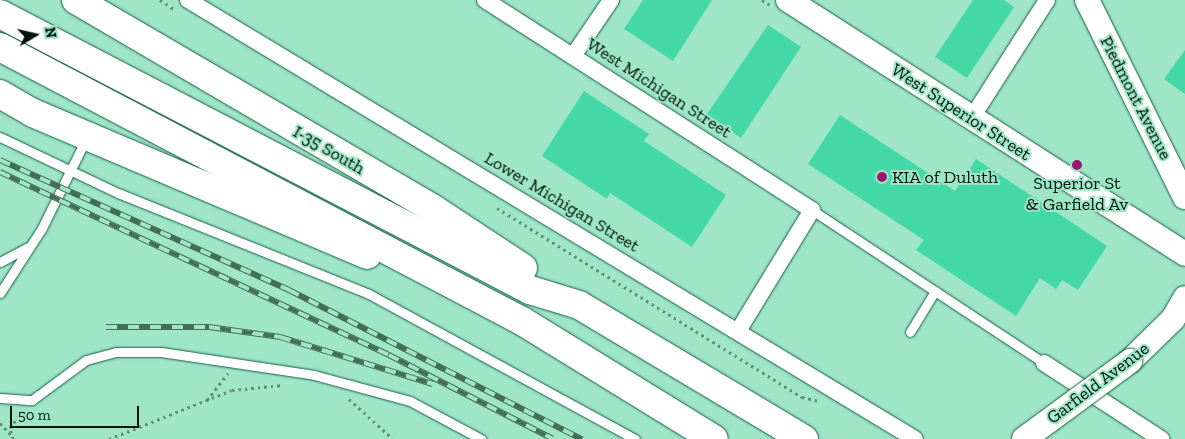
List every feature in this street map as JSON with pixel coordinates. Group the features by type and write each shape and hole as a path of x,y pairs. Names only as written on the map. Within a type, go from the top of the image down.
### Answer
{"highway":[{"name":"I-35 South","path":"76,0 432,208 579,304"},
{"path":"0,14 530,290 579,304 804,439"},
{"path":"0,47 522,321 714,439"},
{"path":"0,94 33,113 522,321"}],"street":[{"name":"Lower Michigan Street","path":"188,0 915,439"},
{"name":"West Michigan Street","path":"485,0 812,210"},
{"path":"573,56 611,0"},
{"name":"West Superior Street","path":"788,0 971,119 1185,254"},
{"path":"971,119 1047,0"},
{"name":"Piedmont Avenue","path":"1087,0 1185,197"},
{"path":"738,331 812,210"},
{"name":"Garfield Avenue","path":"1024,439 1130,361 1154,340 1185,298"},
{"path":"1154,340 1185,324"},
{"path":"1044,363 1160,439"}],"lane":[{"path":"0,137 245,246 369,294 635,439"},
{"path":"0,293 32,244 82,147"},
{"path":"812,210 1044,363"},
{"path":"0,262 32,244"},
{"path":"910,332 935,291"},
{"path":"0,398 30,400 86,360 116,352 161,352 314,375 410,401 481,439"}],"path":[{"path":"206,401 229,370 207,359"},
{"path":"109,439 232,390 292,384"},
{"path":"344,395 393,439"},
{"path":"13,438 10,428 30,400"},
{"path":"0,422 13,438"}],"building":[{"path":"643,0 712,0 673,61 624,29"},
{"path":"973,0 1004,0 1014,7 967,78 935,57"},
{"path":"768,25 801,47 741,138 707,114"},
{"path":"1185,50 1185,94 1164,79"},
{"path":"584,91 649,134 644,141 726,195 692,247 610,193 607,199 542,156"},
{"path":"840,115 955,191 976,159 1107,246 1078,290 1062,280 1056,289 1040,278 1016,316 916,250 924,240 808,164"}],"railway":[{"path":"0,160 289,290 582,439"},
{"path":"0,172 389,355 553,439"},
{"path":"106,327 209,327 280,337 433,384"}],"place":[{"name":"Superior St & Garfield Av","path":"1077,165"},
{"name":"KIA of Duluth","path":"882,177"}]}
